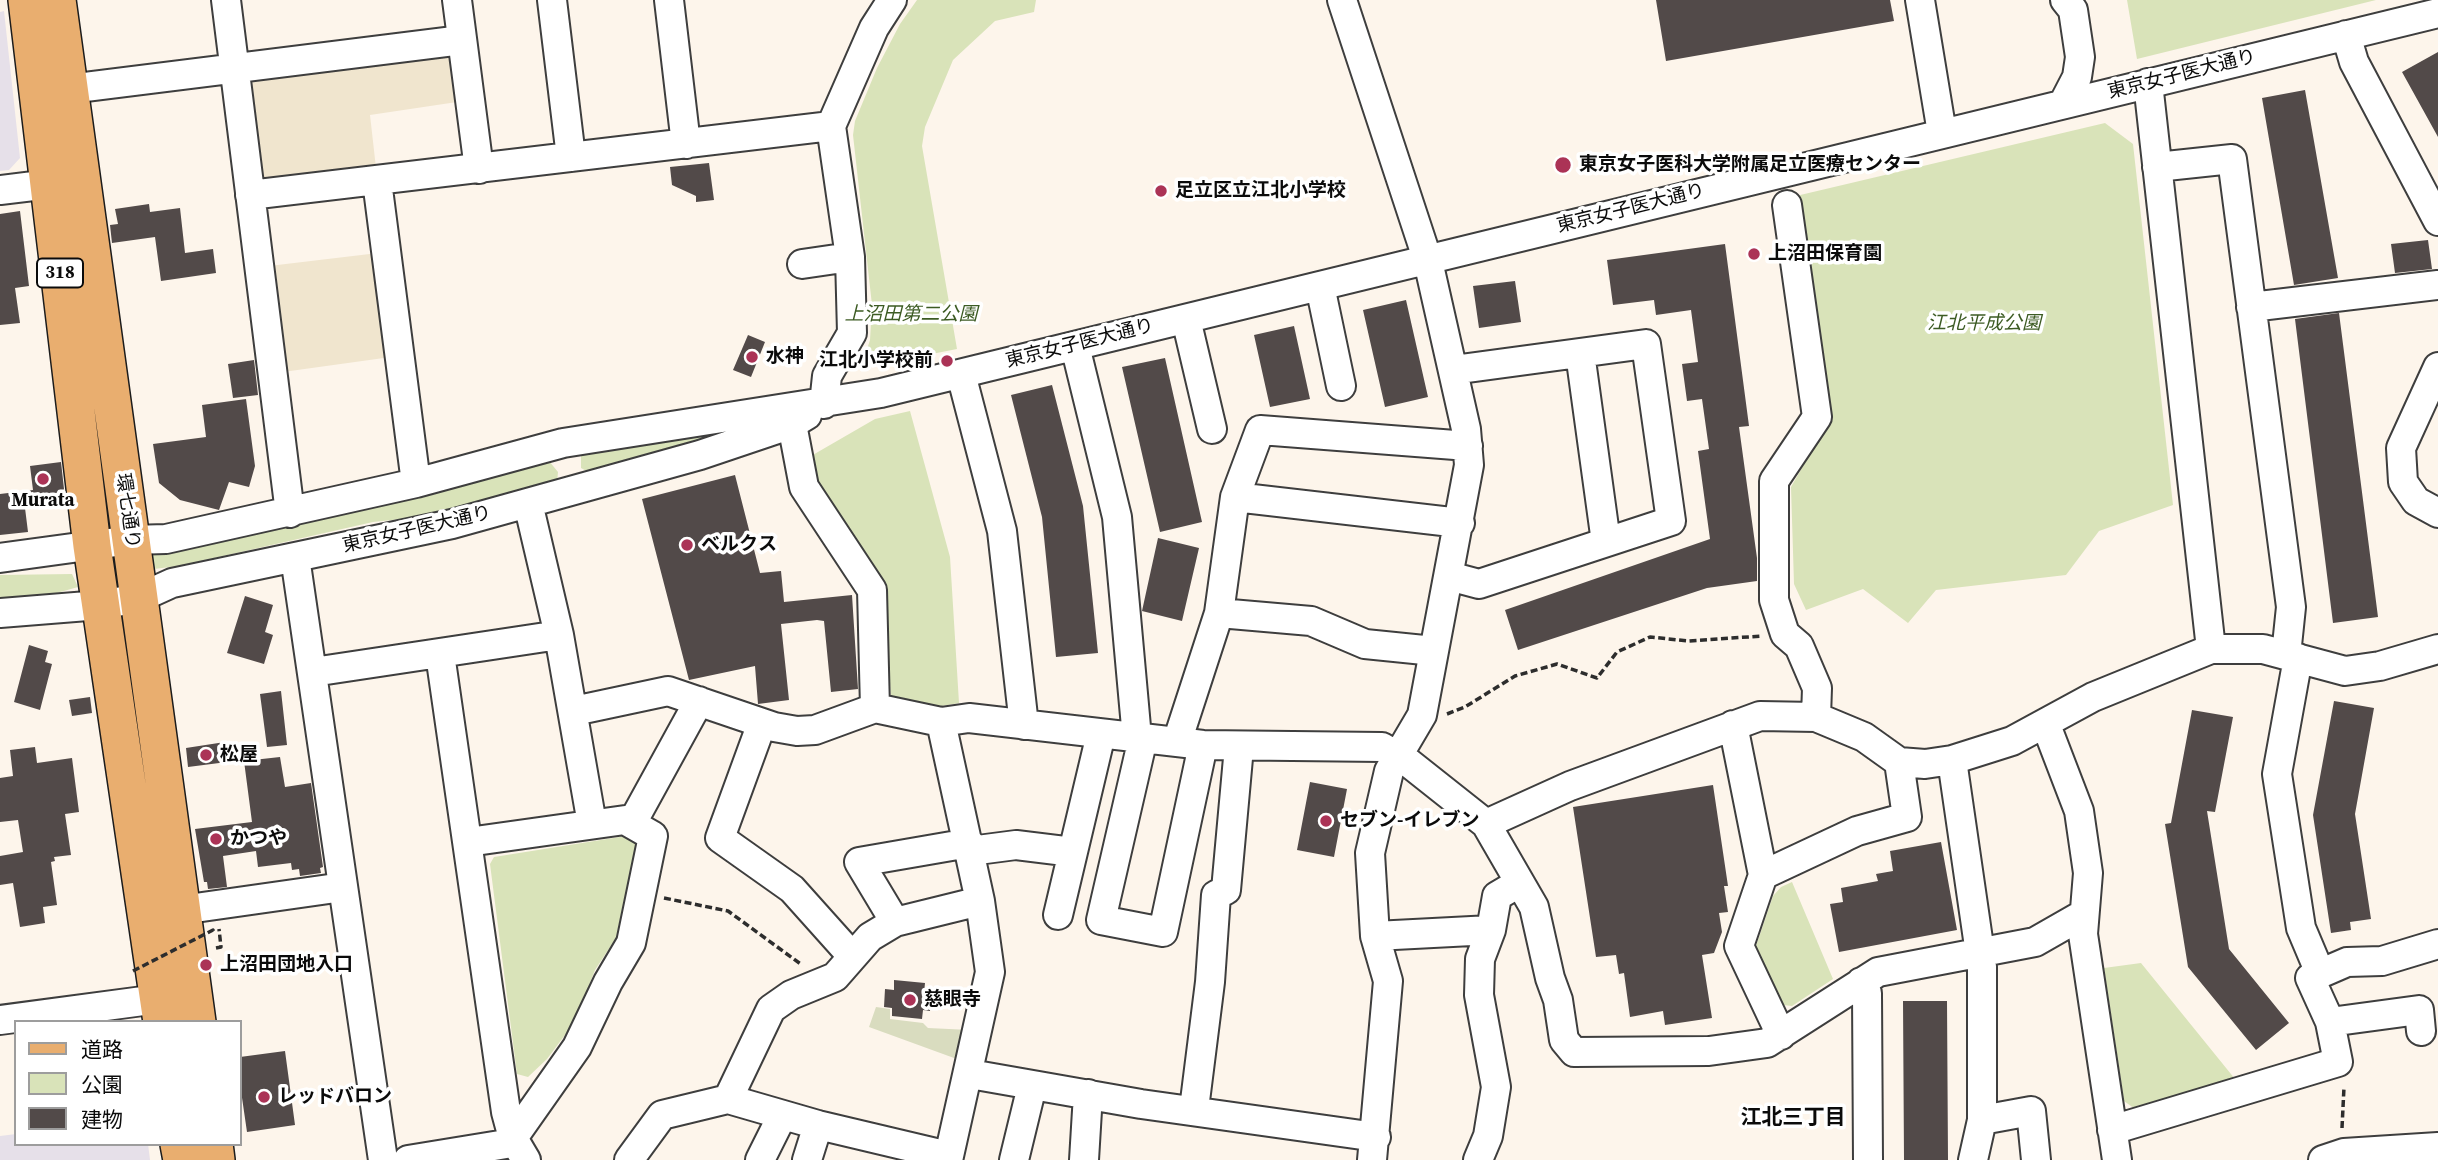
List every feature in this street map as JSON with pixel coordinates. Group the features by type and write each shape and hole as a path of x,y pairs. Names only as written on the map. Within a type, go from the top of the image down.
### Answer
{"main road":[{"name":"環七通り","path":"27,0 92,546 160,1010"},
{"name":"環七通り","path":"57,0 197,1020"}],"street":[{"path":"226,0 290,513"},
{"path":"457,0 479,169"},
{"path":"558,0 552,0 571,157"},
{"path":"669,0 686,144"},
{"path":"824,404 827,376 852,333 850,257 831,126 874,28 892,0"},
{"path":"970,1074 1032,1086 1194,1109 1374,1149 1388,981 1375,936 1370,853 1389,771 1422,715 1468,479 1468,446 1428,261 1342,0"},
{"path":"2063,104 2077,77 2080,57 2073,10 2066,0"},
{"path":"1926,1 1942,133"},
{"name":"東京女子医大通り","path":"0,558 131,540 166,540 416,483 563,443 618,432 824,404 1428,261 2438,13"},
{"path":"2346,35 2354,62 2438,221"},
{"path":"69,89 462,40"},
{"path":"2148,83 2211,649"},
{"path":"250,195 831,126"},
{"path":"2157,167 2232,159 2291,607 2292,657 2277,774 2301,928 2320,973"},
{"path":"377,181 416,483"},
{"path":"0,190 50,184"},
{"path":"1787,205 1817,417 1774,481 1774,600 1785,634 1799,646 1817,688 1816,717"},
{"path":"802,264 850,257"},
{"path":"2252,307 2438,285"},
{"path":"1320,286 1341,386"},
{"path":"1186,318 1212,429"},
{"path":"1449,576 1479,584 1671,521 1646,344 1453,370"},
{"path":"1075,346 1117,517 1140,738 1101,920 1163,932 1190,744 1219,613 1235,497 1260,429 1468,446"},
{"path":"1580,353 1606,542"},
{"path":"2438,367 2400,448 2403,482 2416,501 2438,513"},
{"path":"961,373 1002,530 1024,725"},
{"name":"東京女子医大通り","path":"0,612 100,605 139,598 172,583 452,524 630,476 792,424 824,404"},
{"path":"792,424 804,487 872,590 875,708"},
{"path":"1235,497 1460,523"},
{"path":"528,503 559,635 592,824"},
{"path":"296,557 383,1160"},
{"path":"1219,613 1311,621 1365,644 1434,651"},
{"path":"313,672 559,635"},
{"path":"1486,824 1570,786 1760,716 1816,717 1864,737 1899,762 1925,764 1952,760 2012,741 2046,725 2093,697 2211,649 2263,649 2345,671 2380,666 2438,649"},
{"path":"439,654 506,1112 519,1149"},
{"path":"573,712 668,691 762,723 797,731 815,730 875,708 941,722 969,718 1190,744 1239,747 1339,744 1382,747 1397,754 1486,824 1534,907 1550,978 1558,1000 1564,1040 1574,1052 1709,1051 1767,1043 1878,972 2035,942 2084,914"},
{"path":"632,822 699,701"},
{"path":"629,1160 662,1115 728,1099 907,1154 951,1158 990,972 980,901 941,722"},
{"path":"762,723 720,838 792,888 852,956"},
{"path":"1733,725 1763,875 1739,946 1781,1035"},
{"path":"2046,725 2079,811 2088,873 2083,934 2116,1160"},
{"path":"1058,915 1101,734"},
{"path":"1194,1109 1210,974 1216,895 1226,890 1239,747"},
{"path":"1952,760 1981,953 1982,1120 1973,1160"},
{"path":"1763,875 1857,831 1907,817 1899,762"},
{"path":"468,842 625,820 653,836 631,943 519,1149"},
{"path":"895,922 859,862 969,847 1016,845 1073,852"},
{"path":"1478,1160 1488,1136 1496,1087 1479,995 1480,959 1491,930 1497,896 1519,883"},
{"path":"181,910 343,887"},
{"path":"728,1099 771,1009 791,995 835,977 870,937 895,922 980,901"},
{"path":"1375,936 1491,930"},
{"path":"2112,1130 2338,1062 2330,1022 2310,978 2347,962 2382,961 2438,944"},
{"path":"1861,982 1867,993 1868,1160"},
{"path":"1,1012 160,1010"},
{"path":"2330,1022 2419,1010 2421,1031"},
{"path":"1014,1160 1032,1086"},
{"path":"1084,1160 1088,1094"},
{"path":"1982,1120 2031,1111 2036,1160"},
{"path":"760,1160 782,1116"},
{"path":"807,1160 818,1125"},
{"path":"408,1160 506,1144 519,1149"},
{"path":"2331,1157 2438,1147"}],"path":[{"path":"1422,715 1438,718 1465,707 1515,676 1557,664 1597,678 1617,652 1650,637 1688,641 1785,634"},
{"path":"642,894 728,911 825,982"},
{"path":"133,971 213,930 214,933"},
{"path":"2331,1157 2344,1101 2344,1073 2338,1062"}],"shaded area":[{"path":"4,11 20,158 9,170 0,171 0,12"},
{"path":"441,53 451,59 457,102 370,115 376,168 265,182 258,178 247,86 253,77"},
{"path":"378,253 391,357 283,372 269,266"},
{"path":"14,1134 14,1146 148,1146 150,1160 0,1160 0,1136"}],"green space":[{"name":"上沼田第二公園","path":"917,0 1036,0 1034,12 995,21 953,60 925,127 922,146 957,349 861,368 870,340 872,305 853,135 855,121 877,68 900,24"},
{"path":"2127,0 2376,0 2137,59"},
{"name":"江北平成公園","path":"2105,123 2133,144 2173,505 2099,531 2066,575 1936,590 1908,623 1863,589 1806,610 1794,584 1791,487 1828,422 1796,196"},
{"path":"910,411 950,557 959,703 936,707 891,697 883,587 819,484 811,456 875,419"},
{"path":"762,421 594,475 581,468 581,456 594,446"},
{"path":"549,461 558,472 557,483 430,516 373,522 179,566 154,569 151,566 152,555"},
{"path":"72,574 78,587 39,598 0,601 0,575"},
{"path":"626,836 636,843 616,938 595,970 574,1023 547,1059 528,1077 517,1074 490,864 494,857"},
{"path":"1792,882 1833,979 1792,1006 1783,1005 1756,946 1773,896 1781,887"},
{"path":"2141,963 2235,1079 2135,1109 2124,1101 2104,968"},
{"path":"876,1007 890,1009 890,1019 923,1023 928,1028 970,1030 965,1062 869,1027"}],"building":[{"path":"1656,0 1890,0 1894,21 1666,61"},
{"path":"2438,52 2438,137 2402,72"},
{"path":"2305,90 2338,278 2294,285 2262,98"},
{"path":"709,163 714,200 696,202 696,196 672,185 670,167"},
{"path":"149,204 150,212 180,208 185,253 213,249 216,273 161,281 155,237 112,243 110,225 118,224 115,209"},
{"path":"20,211 29,286 15,288 20,323 0,325 0,214"},
{"path":"2428,240 2432,269 2395,273 2391,244"},
{"path":"1725,244 1749,426 1739,427 1757,558 1757,581 1707,588 1518,650 1505,610 1710,539 1698,451 1709,449 1702,399 1687,401 1682,364 1698,362 1691,310 1656,315 1654,300 1613,305 1607,260"},
{"path":"1515,281 1521,322 1479,328 1473,286"},
{"path":"1406,300 1428,397 1385,407 1363,310"},
{"path":"2339,313 2378,617 2333,623 2295,319"},
{"path":"1294,326 1310,399 1270,407 1254,335"},
{"path":"748,335 765,342 751,377 733,370"},
{"path":"1165,358 1202,522 1160,532 1122,367"},
{"path":"254,360 258,395 233,398 228,364"},
{"path":"1052,385 1083,506 1098,653 1056,657 1042,517 1011,395"},
{"path":"246,399 255,466 249,487 229,482 219,510 180,500 159,483 153,444 206,437 202,405"},
{"path":"61,462 64,489 53,504 25,508 28,532 0,535 0,494 33,490 30,466"},
{"path":"735,475 760,573 781,571 784,602 852,595 858,689 831,692 824,621 817,620 781,624 789,700 758,704 755,666 689,680 642,499"},
{"path":"1158,538 1199,548 1182,621 1142,611"},
{"path":"245,596 273,605 265,632 273,635 264,664 227,653"},
{"path":"29,645 48,651 45,662 52,664 40,710 14,702"},
{"path":"281,691 287,745 267,747 260,694"},
{"path":"90,697 92,713 72,716 69,700"},
{"path":"2334,701 2374,708 2355,814 2371,919 2350,922 2351,930 2331,933 2313,815"},
{"path":"2192,710 2233,717 2215,812 2207,811 2229,949 2289,1023 2256,1050 2188,967 2165,824 2171,823"},
{"path":"225,742 227,762 188,767 186,748"},
{"path":"35,747 37,763 72,758 79,812 65,814 71,855 54,857 55,861 51,862 57,905 43,907 45,923 20,927 13,883 0,885 0,856 23,852 18,820 0,822 0,778 13,776 10,750"},
{"path":"280,757 285,787 311,783 323,867 320,868 321,873 300,876 299,869 292,870 291,863 258,867 256,851 223,856 227,887 208,889 207,882 204,882 195,829 252,822 244,761"},
{"path":"1310,782 1347,789 1334,857 1297,850"},
{"path":"1713,785 1728,886 1724,886 1728,912 1719,913 1722,932 1714,953 1702,955 1712,1018 1665,1025 1663,1011 1630,1017 1624,973 1619,974 1616,955 1596,957 1573,807"},
{"path":"1941,842 1957,930 1839,952 1830,904 1843,902 1841,888 1878,881 1876,874 1893,871 1890,851"},
{"path":"894,980 925,983 924,993 931,993 930,1011 923,1010 922,1019 892,1016 892,1008 884,1007 885,989 894,990"},
{"path":"1903,1001 1947,1001 1948,1160 1904,1160"},
{"path":"285,1051 295,1125 247,1132 242,1098 242,1057"}],"place":[{"name":"東京女子医科大学附属足立医療センター","path":"1563,165"},
{"name":"足立区立江北小学校","path":"1161,191"},
{"name":"上沼田保育園","path":"1754,254"},
{"name":"水神","path":"752,357"},
{"name":"江北小学校前","path":"947,361"},
{"name":"Murata","path":"43,479"},
{"name":"ベルクス","path":"687,545"},
{"name":"松屋","path":"206,755"},
{"name":"セブン-イレブン","path":"1326,821"},
{"name":"かつや","path":"216,839"},
{"name":"上沼田団地入口","path":"206,965"},
{"name":"慈眼寺","path":"910,1000"},
{"name":"レッドバロン","path":"264,1097"}],"district":[{"name":"江北三丁目","path":"1793,1119"}]}
